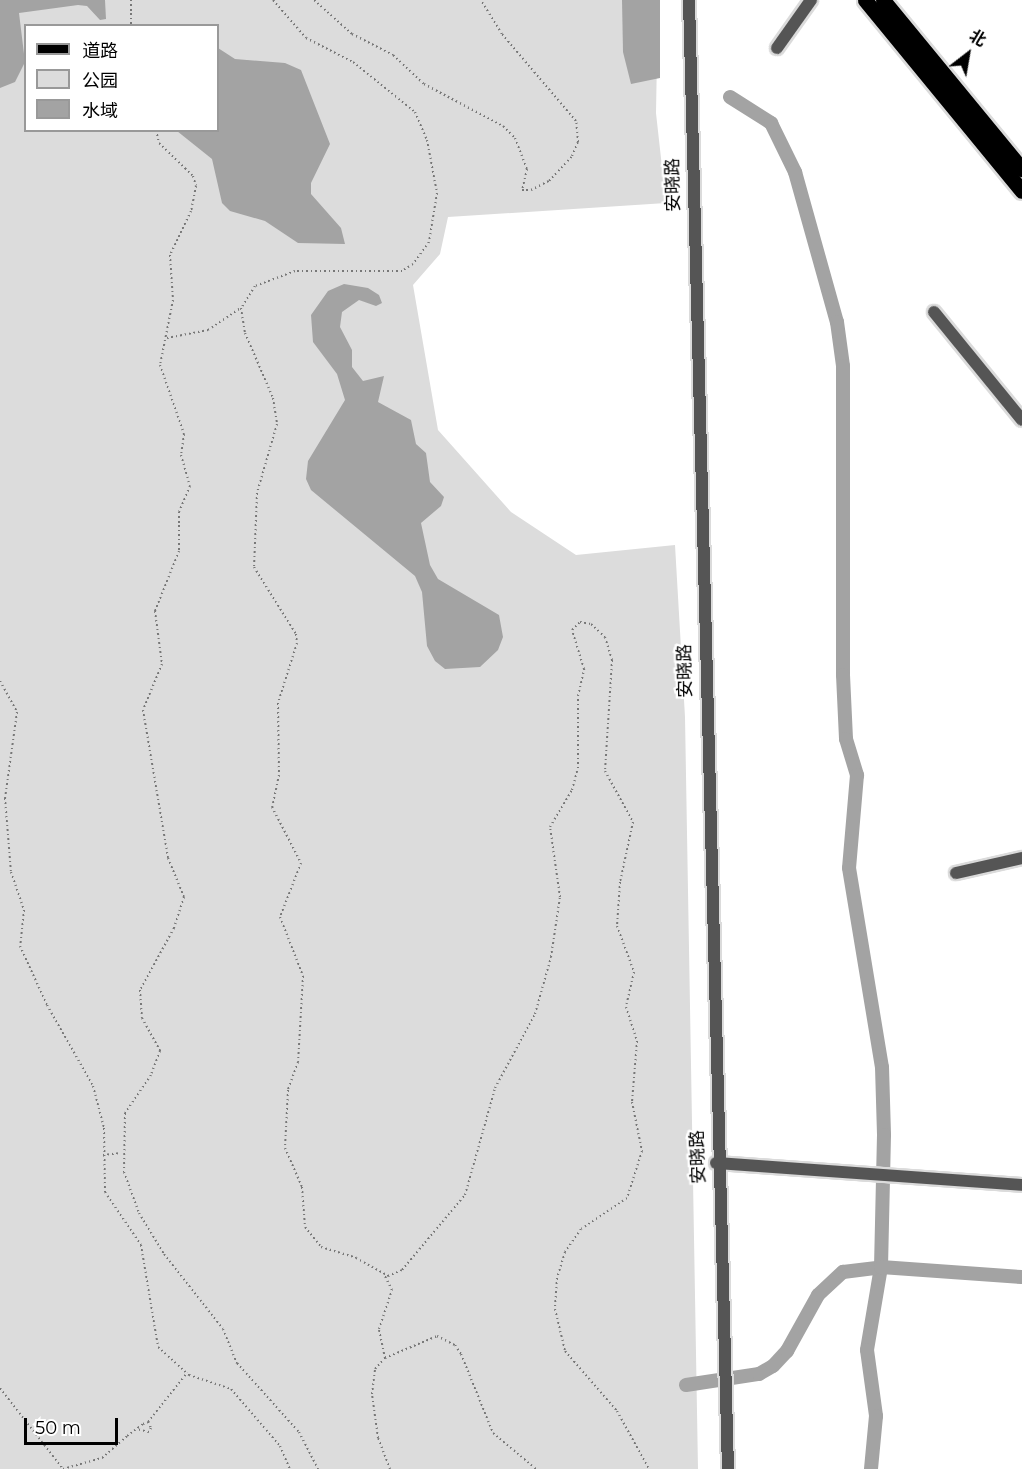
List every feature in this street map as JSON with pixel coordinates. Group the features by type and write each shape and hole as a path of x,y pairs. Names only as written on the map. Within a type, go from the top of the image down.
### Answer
{"main road":[{"path":"865,0 1022,191"},
{"path":"883,0 1022,169"}],"street":[{"name":"安晓路","path":"689,0 716,1163 721,1341 728,1469"},
{"path":"777,48 811,0"},
{"path":"934,312 1022,420"},
{"path":"956,873 1022,858"},
{"path":"716,1163 1022,1185"}],"path":[{"path":"131,0 131,24"},
{"path":"166,338 208,330 241,308 255,286 295,271 402,271 426,248 436,203 427,141 415,112 353,62 306,38 273,0"},
{"path":"314,0 352,34 393,55 424,84 503,126 515,138 527,168 522,190 531,189 549,181 572,156 578,142 576,121 502,34 481,0"},
{"path":"156,132 159,143 193,176 196,186 191,212 170,255 173,300 166,338 161,351 162,378 184,434 181,455 190,486 179,512 179,551 155,611 162,664 146,694 144,732 168,858 184,897 174,928 140,990 142,1018 160,1051 151,1075 125,1113 121,1153 126,1186 164,1254 224,1329 249,1379 299,1432 318,1469"},
{"path":"241,308 245,333 273,398 277,424 257,494 254,567 296,634 297,643 278,703 279,775 272,807 301,863 280,917 303,976 298,1062 288,1090 285,1148 302,1187 305,1227 314,1240 385,1276 392,1290 379,1329 385,1358"},
{"path":"385,1276 402,1270 465,1195 495,1088 543,990 560,897 550,827 572,790 578,768 578,696 584,669 572,630 584,621 600,631 612,660 605,771 633,822 620,882 617,926 634,972 626,1007 637,1041 632,1102 642,1145 627,1198 581,1229 565,1252 557,1278 555,1309 565,1352 617,1411 649,1469"},
{"path":"0,681 17,712 5,798 10,872 24,910 20,946 47,1005 93,1086 104,1128 105,1192 141,1245 146,1259 158,1347 187,1373 231,1389 280,1446 290,1469"},
{"path":"103,1155 121,1153"},
{"path":"390,1469 378,1438 372,1394 375,1369 385,1358 437,1336 455,1344 493,1433 536,1469"},
{"path":"0,1388 63,1469 102,1458 136,1429 148,1422 187,1373"},
{"path":"136,1429 149,1432 148,1422"}],"green space":[{"path":"0,0 658,0 656,113 666,203 448,217 440,254 413,285 438,430 511,512 576,555 675,545 685,717 698,1469 0,1469"}],"water":[{"path":"0,0 105,0 106,19 100,20 87,6 78,5 19,13 24,64 15,82 0,88"},
{"path":"622,0 660,0 660,78 631,84 623,52"},
{"path":"219,49 235,59 285,63 301,70 330,144 311,183 311,194 341,228 345,244 298,243 265,221 230,211 222,203 212,159 178,132 219,132"},
{"path":"344,284 368,288 379,295 382,303 376,306 359,300 342,312 340,327 352,350 352,367 363,381 384,376 378,402 411,420 416,444 426,453 430,482 444,497 441,506 421,523 430,565 438,579 499,615 503,637 498,650 480,667 445,669 435,661 427,646 422,592 415,576 311,490 306,479 308,461 345,400 337,374 313,342 311,315 328,291"}],"waterway":[{"path":"730,97 771,123 795,172 837,322 843,366 843,675 846,739 857,775 849,868 882,1067 884,1135 881,1267 867,1350 876,1416 871,1469"},
{"path":"686,1385 759,1374 773,1366 787,1351 818,1295 843,1272 881,1267 1022,1277"}]}
